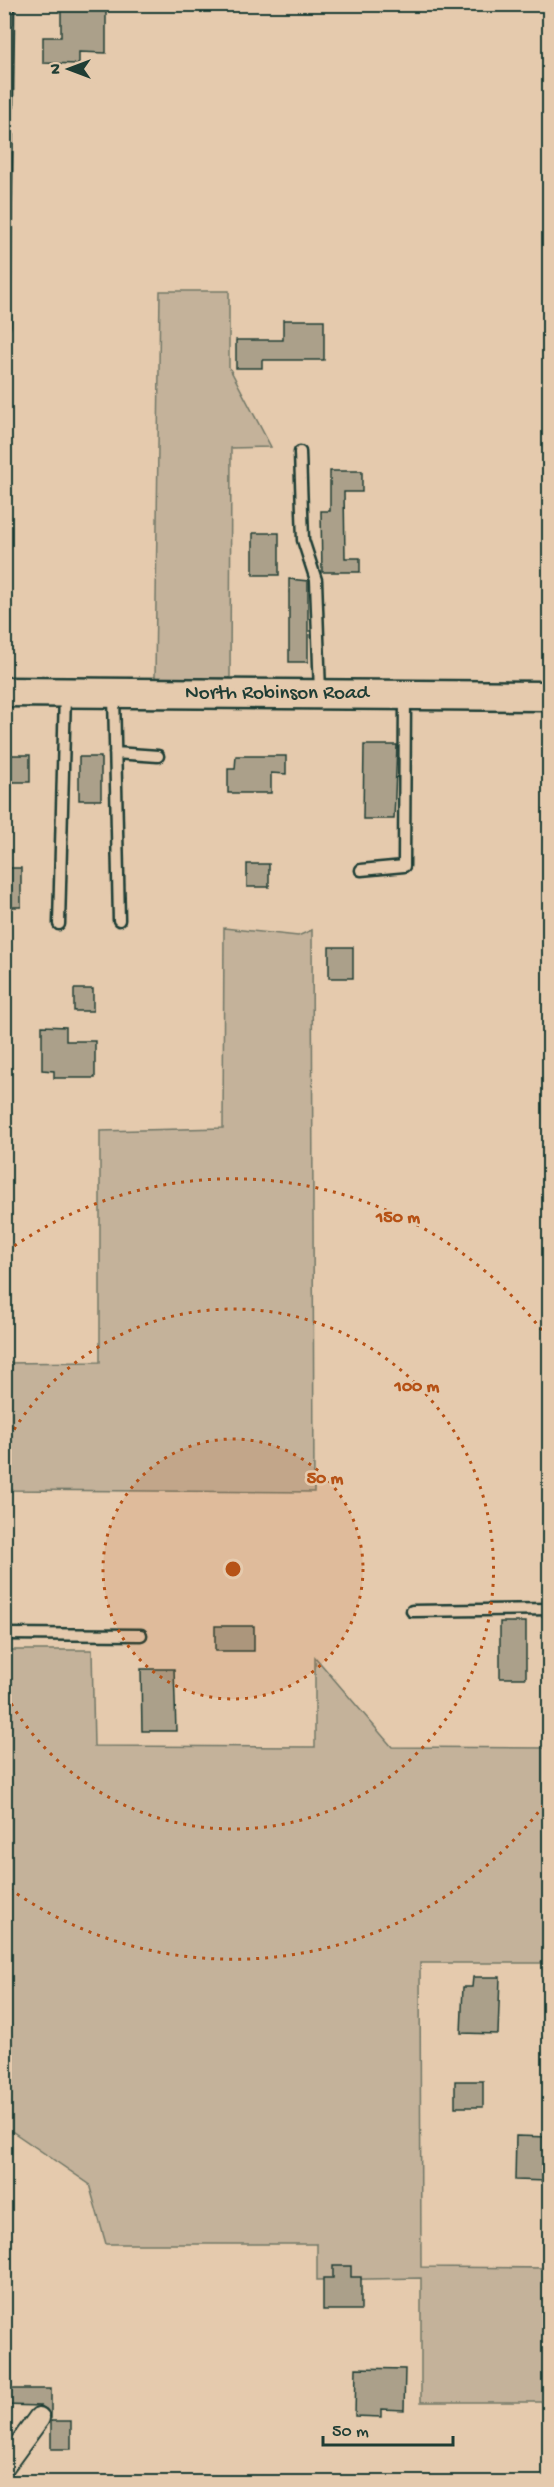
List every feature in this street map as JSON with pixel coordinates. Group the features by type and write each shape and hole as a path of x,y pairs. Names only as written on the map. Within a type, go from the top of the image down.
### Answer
{"street":[{"name":"North Robinson Road","path":"4,692 549,696"},
{"path":"4,2466 39,2418"}],"lane":[{"path":"4,326 8,4"},
{"path":"300,453 303,540 316,580 320,694"},
{"path":"59,924 65,693"},
{"path":"114,693 119,920"},
{"path":"361,870 404,866 405,694"},
{"path":"115,753 158,756"},
{"path":"412,1611 549,1609"},
{"path":"4,1634 141,1635"}],"shaded area":[{"path":"160,291 229,291 229,367 271,447 231,448 230,679 155,679"},
{"path":"224,928 298,936 312,930 314,1492 5,1490 5,1363 100,1362 100,1131 223,1128"},
{"path":"5,1650 92,1650 94,1746 315,1747 315,1657 392,1747 549,1748 549,1963 420,1963 421,2267 549,2268 549,2402 421,2402 421,2278 317,2280 317,2244 106,2244 89,2184 13,2132 5,2132"}],"building":[{"path":"61,4 106,4 106,53 79,52 79,64 43,63 43,37 61,37"},
{"path":"283,320 324,320 324,360 262,360 262,368 236,368 236,340 283,340"},
{"path":"330,471 362,471 362,492 344,492 345,558 360,558 360,572 322,572 321,511 330,511"},
{"path":"253,533 279,533 279,575 253,575"},
{"path":"289,579 308,581 308,662 289,662"},
{"path":"364,745 397,745 394,819 363,819"},
{"path":"4,755 30,755 30,782 4,782"},
{"path":"236,756 286,756 286,774 271,773 271,793 228,793 228,769 235,769"},
{"path":"79,757 101,757 101,800 79,800"},
{"path":"247,864 269,864 269,887 247,887"},
{"path":"4,868 21,868 21,907 4,907"},
{"path":"329,947 353,947 353,978 329,978"},
{"path":"74,989 93,989 93,1011 74,1011"},
{"path":"42,1026 66,1027 66,1041 95,1041 95,1078 54,1078 54,1071 42,1070"},
{"path":"500,1622 526,1622 526,1678 500,1678"},
{"path":"215,1626 254,1626 254,1651 215,1651"},
{"path":"141,1669 174,1669 176,1731 142,1731"},
{"path":"473,1977 500,1977 498,2034 461,2033 463,1987 472,1987"},
{"path":"455,2081 483,2081 483,2107 455,2107"},
{"path":"516,2136 549,2137 548,2181 515,2180"},
{"path":"333,2266 351,2266 351,2277 361,2277 361,2310 323,2310 323,2278 333,2278"},
{"path":"356,2368 405,2369 404,2410 381,2409 381,2417 355,2416"},
{"path":"4,2389 51,2389 51,2417 41,2406 4,2405"},
{"path":"51,2421 71,2421 71,2449 51,2449"}]}
